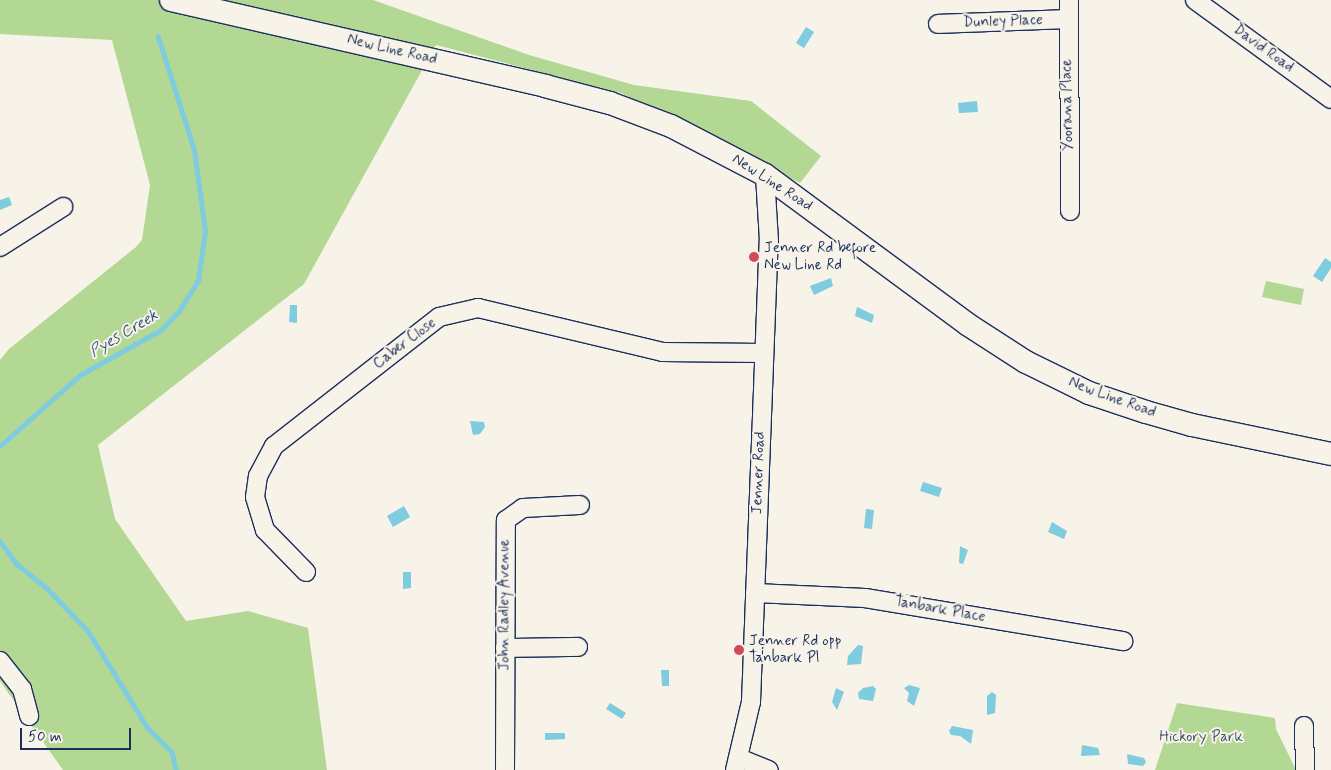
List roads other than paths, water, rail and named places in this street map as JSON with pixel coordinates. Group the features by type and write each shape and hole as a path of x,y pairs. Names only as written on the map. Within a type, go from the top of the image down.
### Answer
{"main road":[{"name":"New Line Road","path":"172,0 610,103 671,126 765,174 967,324 1026,362 1089,393 1146,412 1192,425 1331,454"}],"street":[{"name":"Yoorana Place","path":"1070,0 1067,19 1070,211"},
{"name":"David Road","path":"1195,0 1331,99"},
{"name":"Dunley Place","path":"938,24 1067,19"},
{"name":"Jenner Road","path":"737,764 751,702 768,242 765,174"},
{"path":"0,247 63,207"},
{"name":"Caber Close","path":"306,572 265,530 256,497 258,476 274,446 439,317 478,308 662,352 764,353"},
{"name":"John Radley Avenue","path":"505,770 506,520 523,508 580,504"},
{"name":"Tanbark Place","path":"754,593 865,598 1123,641"},
{"path":"505,648 578,647"},
{"path":"0,661 22,690 28,716"},
{"path":"1304,726 1305,770"},
{"path":"737,764 769,770"}],"water":[{"path":"806,27 814,32 804,48 796,43"},
{"path":"977,101 978,112 959,113 958,103"},
{"path":"9,197 12,205 0,210 0,200"},
{"path":"1325,258 1331,262 1331,268 1322,282 1313,276"},
{"path":"831,278 833,286 814,295 810,286"},
{"path":"290,305 297,305 297,323 289,322"},
{"path":"857,307 874,315 872,323 855,316"},
{"path":"470,421 484,422 485,427 480,434 473,435"},
{"path":"923,482 942,488 939,497 920,491"},
{"path":"404,506 410,517 393,527 387,516"},
{"path":"866,509 874,510 872,529 864,528"},
{"path":"1052,522 1067,531 1064,539 1048,532"},
{"path":"960,546 968,550 963,564 959,563"},
{"path":"403,572 411,572 411,588 403,589"},
{"path":"858,645 863,646 861,664 847,665 848,656"},
{"path":"661,670 669,670 669,686 662,686"},
{"path":"909,685 920,688 914,706 907,701 909,693 904,688"},
{"path":"873,686 876,689 873,701 859,699 858,693 863,688"},
{"path":"836,688 844,692 837,710 832,702"},
{"path":"992,692 996,695 995,713 987,715 987,696"},
{"path":"610,703 626,713 622,719 606,709"},
{"path":"952,726 973,730 971,744 960,736 951,735 949,731"},
{"path":"545,733 565,733 565,739 545,740"},
{"path":"1082,745 1098,748 1100,755 1081,756"},
{"path":"1127,754 1144,758 1146,762 1143,766 1128,764"}],"waterway":[{"name":"Pyes Creek","path":"0,446 80,375 161,330 179,311 198,280 205,231 194,150 158,37"},
{"name":"Pyes Creek","path":"0,541 17,564 47,588 88,631 148,728 172,752 176,770"}],"place":[{"name":"Jenner Rd before New Line Rd","path":"754,257"},
{"name":"Jenner Rd opp Tanbark Pl","path":"739,650"}],"park label":[{"name":"Hickory Park","path":"1201,738"}]}
